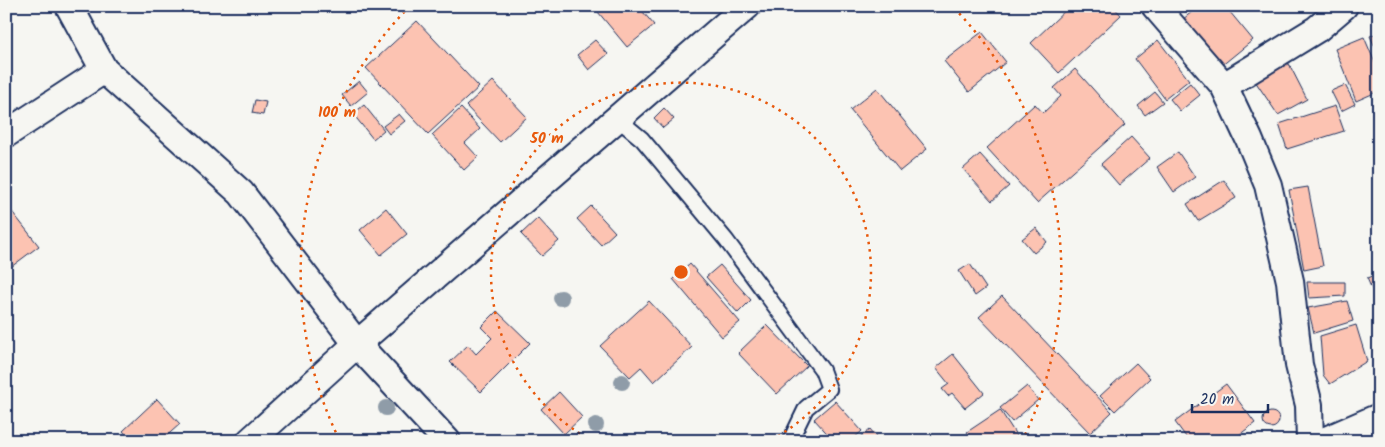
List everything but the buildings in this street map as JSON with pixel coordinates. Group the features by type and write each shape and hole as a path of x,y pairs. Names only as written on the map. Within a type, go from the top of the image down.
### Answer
{"street":[{"path":"69,6 104,70 241,193 357,344 447,441"},
{"path":"250,441 357,344 747,6"},
{"path":"1156,6 1224,86 1268,185 1290,281 1299,365 1309,406 1310,441"},
{"path":"1224,86 1317,29 1344,6"},
{"path":"6,134 104,70"},
{"path":"1324,441 1379,417"}],"lane":[{"path":"618,119 642,138 726,240 822,370 829,389 806,408 790,441"}]}
